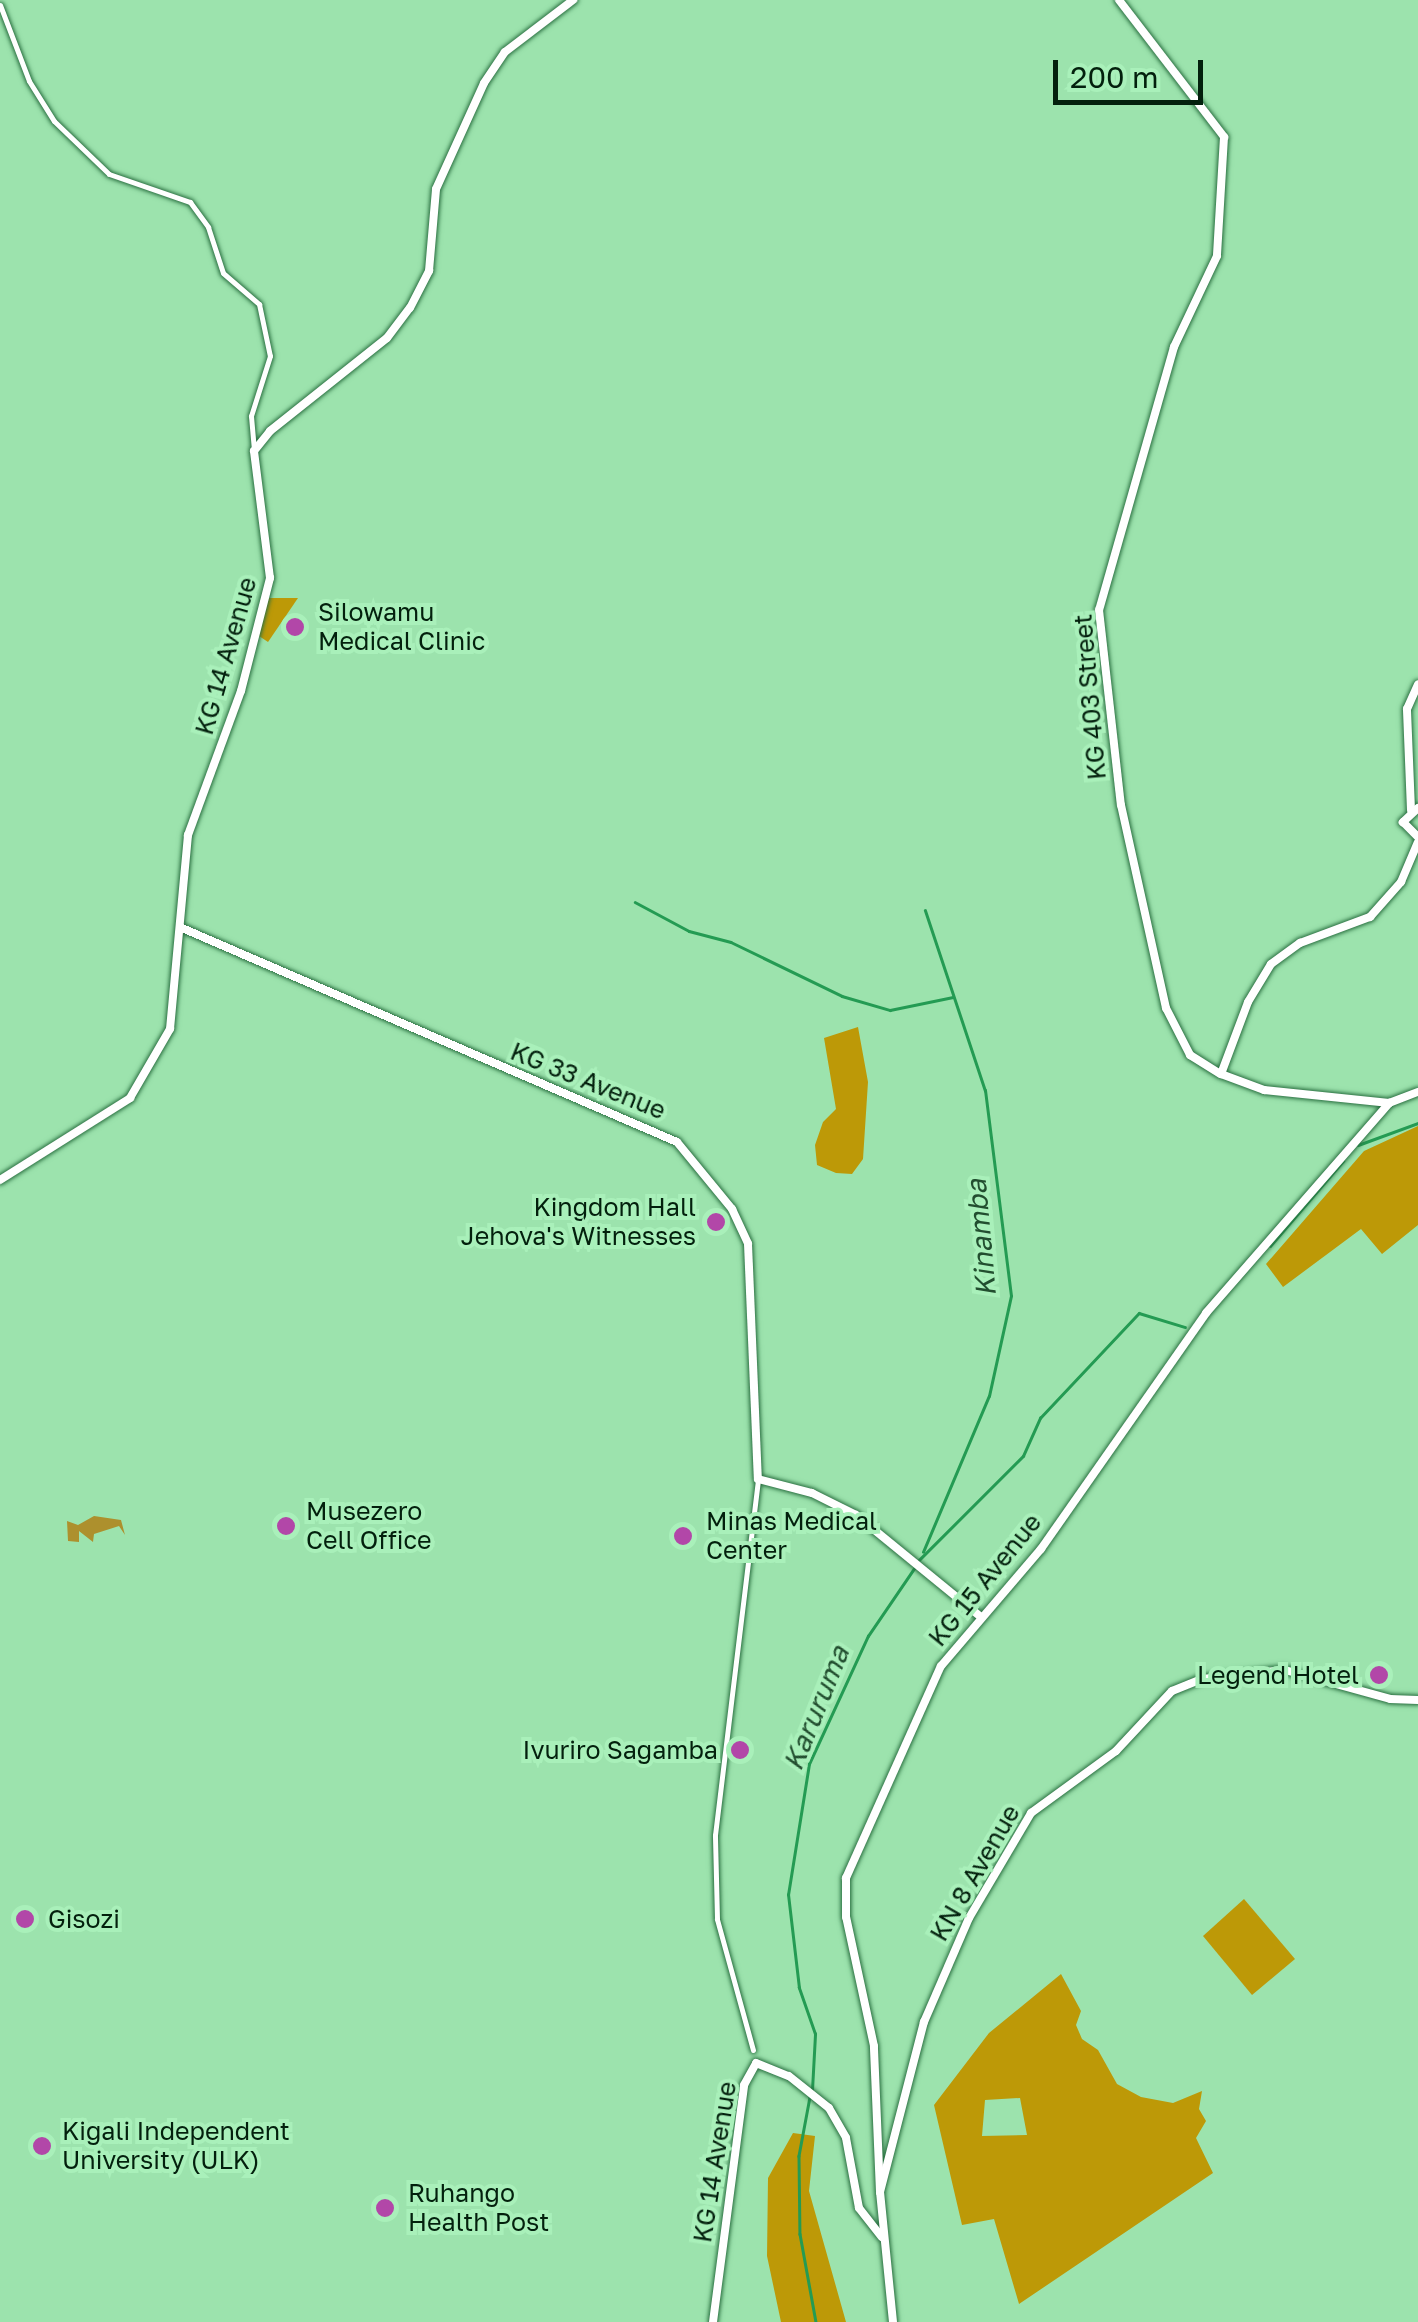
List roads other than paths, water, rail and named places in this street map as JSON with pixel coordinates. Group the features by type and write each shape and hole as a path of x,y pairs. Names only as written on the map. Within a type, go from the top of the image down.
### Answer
{"main road":[{"path":"254,451 270,431 386,338 410,308 430,271 436,189 484,82 505,52 573,0"},
{"name":"KG 403 Street","path":"1118,0 1224,136 1217,256 1174,348 1107,575 1099,626 1121,806 1166,1008 1190,1055 1221,1074 1264,1090 1389,1103"},
{"name":"KG 14 Avenue","path":"0,1180 106,1117 142,1084 170,1029 188,836 242,690 268,587 254,451"},
{"path":"1221,1074 1248,1002 1272,964 1294,946 1370,917 1397,888 1416,842 1403,822 1416,808 1410,799 1406,709 1418,684"},
{"name":"KG 33 Avenue","path":"182,928 655,1128 686,1150 732,1209 748,1244 758,1479"},
{"name":"KG 15 Avenue","path":"880,2192 872,2029 846,1917 846,1878 940,1666 1041,1549 1206,1313 1389,1103 1418,1092"},
{"path":"758,1479 812,1493 856,1515 981,1616"},
{"name":"KN 8 Avenue","path":"892,2322 880,2192 924,2022 952,1953 1009,1846 1042,1801 1116,1751 1172,1692 1202,1679 1285,1670 1390,1699 1418,1700"},
{"name":"KG 14 Avenue","path":"712,2322 744,2085 756,2063 790,2076 829,2108 846,2138 858,2208 882,2238"},
{"path":"877,2146 892,2145"},
{"path":"877,2146 888,2161"},
{"path":"877,2158 888,2161"}],"street":[{"path":"0,5 36,95 54,121 109,174 162,187 190,202 208,227 223,272 259,304 270,356 251,416 254,451"},
{"path":"753,2050 717,1919 715,1835 758,1479"}],"waterway":[{"path":"635,902 689,931 731,942 842,996 890,1010 953,997"},
{"name":"Kinamba","path":"923,1552 989,1396 1011,1296 985,1091 925,911"},
{"path":"1358,1145 1418,1123"},
{"path":"1270,1246 1343,1161"},
{"name":"Karuruma","path":"919,1560 1023,1456 1040,1418 1139,1313 1185,1327"},
{"name":"Karuruma","path":"812,2090 815,2034 799,1988 788,1895 809,1764 868,1636 915,1567"},
{"name":"Karuruma","path":"810,2097 799,2156 800,2234 816,2322"}],"place":[{"name":"Silowamu Medical Clinic","path":"295,627"},
{"name":"Kingdom Hall Jehova's Witnesses","path":"716,1222"},
{"name":"Musezero Cell Office","path":"286,1526"},
{"name":"Minas Medical Center","path":"683,1536"},
{"name":"Legend Hotel","path":"1379,1675"},
{"name":"Ivuriro Sagamba","path":"740,1750"},
{"name":"Gisozi","path":"25,1919"},
{"name":"Kigali Independent University (ULK)","path":"42,2146"},
{"name":"Ruhango Health Post","path":"385,2208"}]}
